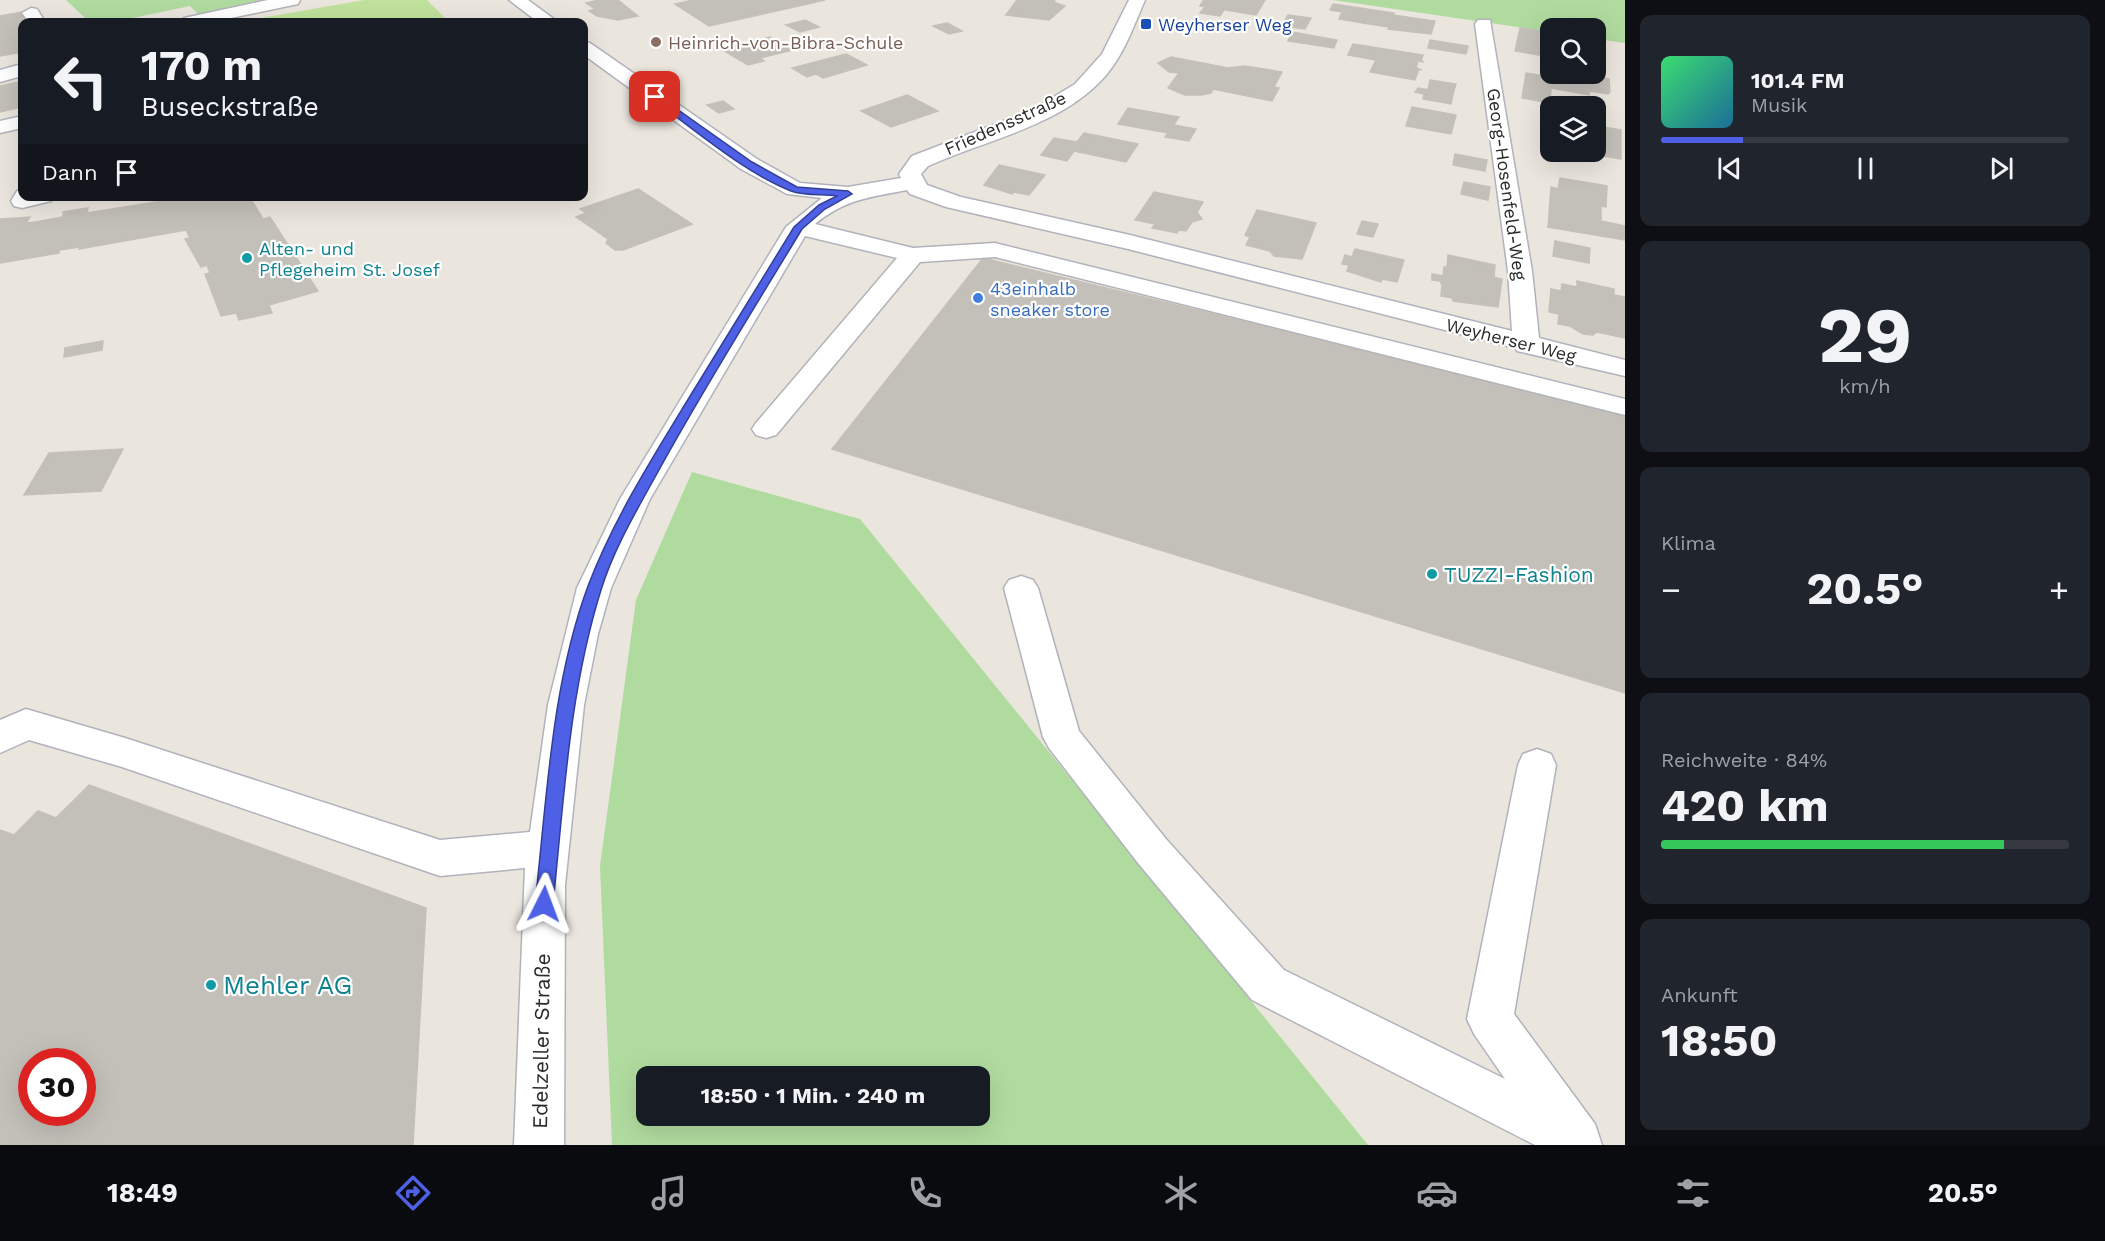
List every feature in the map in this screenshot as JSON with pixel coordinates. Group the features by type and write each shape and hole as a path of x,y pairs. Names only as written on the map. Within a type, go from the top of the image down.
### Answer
{"street":[{"path":"209,18 292,0"},
{"path":"517,0 543,18"},
{"name":"Friedensstraße","path":"913,182 910,174 913,168 930,156 1050,108 1076,92 1101,69 1137,0"},
{"name":"Georg-Hosenfeld-Weg","path":"1484,24 1520,270 1526,345"},
{"path":"588,50 749,164 795,189 848,194 913,182"},
{"path":"0,76 18,71"},
{"path":"0,127 18,123"},
{"name":"Weyherser Weg","path":"913,182 918,189 930,195 954,202 1130,242 1526,345 1625,368"},
{"name":"Edelzeller Straße","path":"539,1145 544,885 566,705 581,634 594,588 635,499 798,227 822,207 848,194"},
{"path":"798,227 912,255 995,250 1625,407"},
{"path":"766,429 912,255"},
{"path":"1021,588 1062,737 1152,851 1268,985 1581,1144"},
{"path":"0,738 26,724 125,753 440,858 549,848"},
{"path":"1537,765 1490,1019 1581,1144"}],"green space":[{"path":"66,0 262,0 198,14 190,6 133,18 85,18"},
{"path":"364,0 427,0 445,18 261,18"},
{"path":"1333,0 1625,0 1625,43 1606,40 1606,18 1540,18 1540,30"},
{"path":"692,472 860,519 1368,1145 612,1145 600,866 636,600"}],"building":[{"path":"618,0 638,16 618,20 597,16 589,11 595,9 586,3"},
{"path":"693,0 825,0 709,26 675,4"},
{"path":"1017,0 1055,0 1053,2 1065,6 1049,20 1006,15"},
{"path":"1265,0 1256,15 1200,6 1203,1"},
{"path":"1333,4 1394,13 1388,27 1339,19 1342,12 1330,10"},
{"path":"1205,7 1224,10 1220,16 1200,13"},
{"path":"22,12 26,18 18,18 18,53 0,56 0,16"},
{"path":"1288,15 1311,18 1305,29 1282,26"},
{"path":"1393,15 1435,21 1431,34 1388,29"},
{"path":"805,20 819,27 800,32 786,25"},
{"path":"947,23 962,31 949,34 933,26"},
{"path":"1520,28 1540,31 1540,55 1515,51"},
{"path":"1292,32 1337,40 1334,48 1288,41"},
{"path":"770,37 793,50 760,58 764,61 748,65 721,49"},
{"path":"1430,40 1468,46 1466,54 1428,48"},
{"path":"1353,44 1423,55 1421,61 1424,62 1418,61 1416,68 1419,69 1415,80 1370,72 1376,60 1348,55"},
{"path":"846,54 867,65 823,78 816,74 807,77 792,68"},
{"path":"1171,57 1228,68 1245,66 1282,72 1274,87 1279,88 1272,101 1213,89 1211,93 1185,95 1168,88 1179,73 1169,72 1158,63"},
{"path":"1526,73 1540,75 1540,84 1606,84 1606,79 1609,79 1610,92 1608,94 1590,91 1589,95 1551,88 1550,96 1540,96 1540,101 1522,98"},
{"path":"1430,80 1456,84 1453,94 1428,90"},
{"path":"18,82 18,108 0,112 0,86"},
{"path":"1418,88 1453,94 1451,104 1423,99 1424,94 1415,92"},
{"path":"907,95 938,111 891,127 861,111"},
{"path":"723,101 734,109 719,113 707,105"},
{"path":"1412,107 1456,115 1451,134 1406,126"},
{"path":"1128,108 1179,117 1168,133 1118,124"},
{"path":"1174,125 1196,129 1189,141 1165,137"},
{"path":"1606,128 1621,130 1621,159 1606,156"},
{"path":"1084,133 1138,144 1126,162 1074,151 1067,161 1041,155 1054,138 1077,142"},
{"path":"1455,154 1487,160 1485,171 1453,165"},
{"path":"999,165 1045,175 1029,195 1014,192 1012,194 984,185"},
{"path":"1560,178 1607,186 1606,207 1601,206 1601,221 1625,226 1625,240 1548,227 1551,187 1558,189"},
{"path":"1464,182 1490,187 1488,200 1461,194"},
{"path":"638,189 692,224 623,250 615,250 606,243 608,239 576,217 586,213 580,209"},
{"path":"1154,192 1203,202 1197,212 1202,219 1192,222 1186,231 1179,230 1177,233 1152,228 1155,224 1135,220"},
{"name":"Alten- und Pflegeheim St. Josef","path":"162,201 252,201 263,219 270,217 318,291 269,305 272,313 239,320 236,313 221,316 205,274 210,273 207,265 201,267 185,239 190,238 186,230 79,249 80,247 59,250 59,253 0,263 0,219 30,217 26,223 63,217 63,212 88,208 87,213"},
{"path":"1257,210 1316,223 1302,259 1274,256 1270,251 1246,245 1250,237 1245,235"},
{"path":"1362,221 1378,224 1373,237 1357,234"},
{"path":"1555,241 1590,248 1589,263 1553,256"},
{"path":"1355,249 1404,260 1397,282 1382,279 1381,282 1347,271 1349,265 1342,264 1345,255 1352,257"},
{"path":"1448,255 1495,265 1494,277 1447,267"},
{"name":"TUZZI-Fashion","path":"983,258 1625,414 1625,693 832,449"},
{"path":"1444,267 1502,279 1498,307 1453,301 1452,298 1441,296 1442,285 1440,281 1432,280 1432,274 1443,276"},
{"path":"1577,281 1614,289 1614,295 1625,297 1625,338 1597,332 1593,335 1583,334 1570,326 1558,324 1559,314 1549,312 1551,289 1561,291 1562,284 1577,287"},
{"path":"103,341 102,350 64,357 65,348"},
{"path":"123,449 101,491 24,495 49,453"},
{"name":"Mehler AG","path":"89,785 426,908 413,1145 0,1145 0,830 14,835 38,811 56,818"}],"place":[{"name":"Weyherser Weg","path":"1146,24"},
{"name":"Heinrich-von-Bibra-Schule","path":"656,42"},
{"name":"Alten- und Pflegeheim St. Josef","path":"247,258"},
{"name":"43einhalb sneaker store","path":"978,298"},
{"name":"TUZZI-Fashion","path":"1432,574"},
{"name":"Mehler AG","path":"211,985"}],"route":[{"path":"544,904 544,885 566,705 581,634 594,588 612,545 666,445 798,227 822,207 848,194 795,189 784,184 749,164 655,97"}]}
